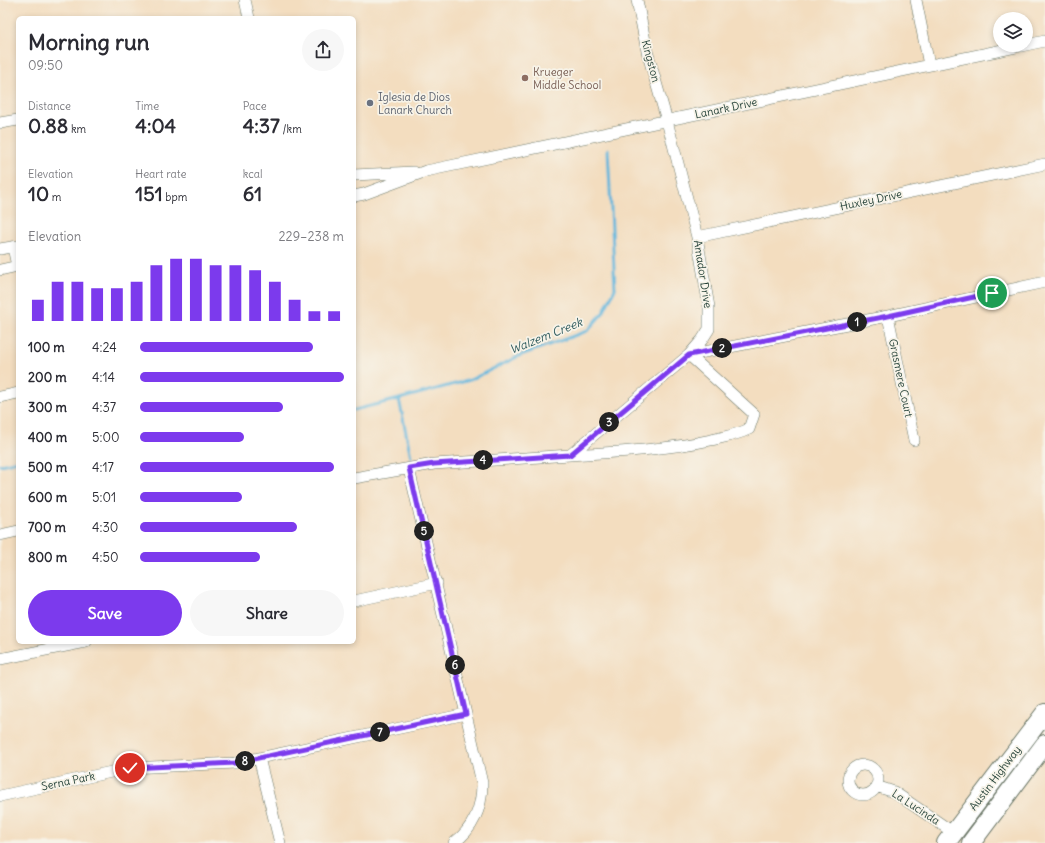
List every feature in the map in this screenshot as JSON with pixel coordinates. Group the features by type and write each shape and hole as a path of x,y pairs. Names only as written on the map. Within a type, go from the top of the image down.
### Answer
{"main road":[{"name":"Austin Highway","path":"950,838 1045,713"},
{"name":"Austin Highway","path":"971,843 1045,744"}],"street":[{"path":"245,0 249,16"},
{"name":"Kingston","path":"638,0 647,51 667,120"},
{"path":"916,0 929,65"},
{"name":"Lanark Drive","path":"1033,44 1045,41"},
{"name":"Lanark Drive","path":"356,176 426,171 993,52"},
{"path":"0,124 16,120"},
{"name":"Amador Drive","path":"570,455 689,355 709,329 709,307 697,237 667,120"},
{"name":"Huxley Drive","path":"697,237 1045,164"},
{"name":"Lanark Drive","path":"356,196 426,171"},
{"path":"0,250 15,246 16,256"},
{"path":"0,270 16,266"},
{"path":"689,355 888,316 1045,282"},
{"name":"Grasmere Court","path":"888,316 914,440"},
{"path":"356,478 434,464 650,449 691,444 739,434 749,429 754,414 689,355"},
{"path":"0,397 16,394"},
{"path":"409,468 437,583 482,783 482,796 474,821 454,843"},
{"path":"0,535 16,531"},
{"path":"356,601 437,583"},
{"path":"0,659 76,644"},
{"name":"Serna Park","path":"0,796 130,768 235,763 466,714"},
{"path":"259,758 280,843"},
{"name":"La Lucinda","path":"876,786 894,792 950,838"}],"waterway":[{"name":"Walzem Creek","path":"356,410 470,380 521,355 587,331 603,313 615,289 608,149"},
{"path":"399,399 411,457"},
{"name":"Walzem Creek","path":"0,465 16,461"}],"place":[{"name":"Krueger Middle School","path":"525,78"},
{"name":"Iglesia de Dios Lanark Church","path":"370,103"}],"route":[{"path":"130,768 235,763 466,714 437,583 409,468 434,464 570,455 689,355 888,316 992,293"}]}
